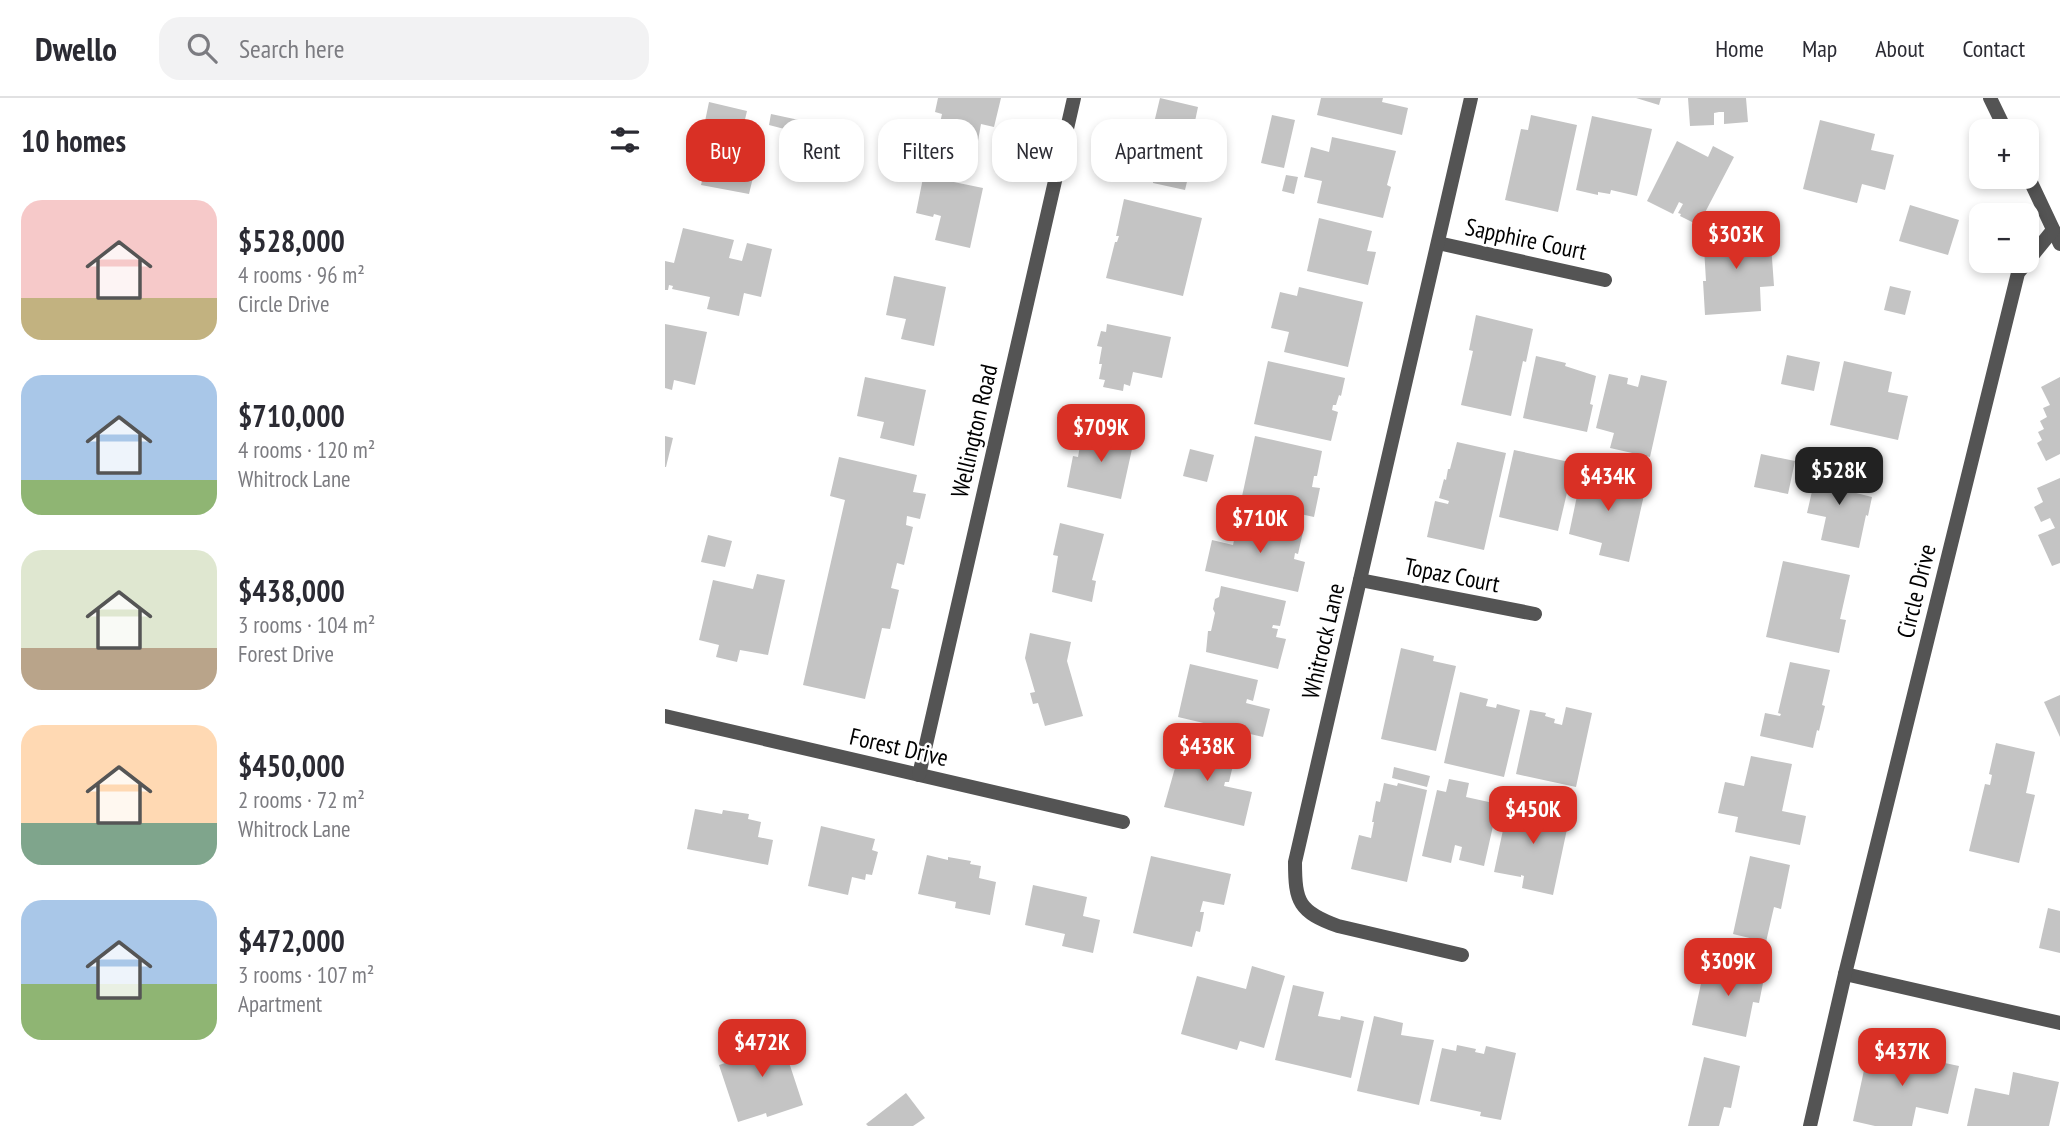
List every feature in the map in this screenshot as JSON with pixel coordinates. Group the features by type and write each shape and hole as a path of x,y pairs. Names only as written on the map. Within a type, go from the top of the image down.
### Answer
{"street":[{"name":"Wellington Road","path":"919,775 1075,98"},
{"name":"Whitrock Lane","path":"1462,955 1321,920 1303,908 1295,887 1295,862 1471,98"},
{"path":"1990,98 2000,119"},
{"path":"2034,189 2060,244"},
{"name":"Circle Drive","path":"1810,1126 2018,273 2053,230"},
{"name":"Sapphire Court","path":"1438,243 1605,280"},
{"name":"Topaz Court","path":"1360,580 1535,614"},
{"name":"Forest Drive","path":"665,716 1123,822"},
{"path":"1845,974 2060,1023"}],"building":[{"path":"938,98 1001,98 996,119 992,119 992,127 981,124 978,141 978,119 941,119 942,114 935,112"},
{"path":"1160,98 1198,107 1195,119 1155,119"},
{"path":"1321,98 1383,98 1382,102 1408,108 1402,135 1317,115"},
{"path":"1636,98 1661,98 1659,105"},
{"path":"1688,98 1746,98 1748,122 1724,124 1724,112 1719,112 1714,113 1714,125 1690,126"},
{"path":"709,102 747,111 745,119 705,119"},
{"path":"771,114 794,119 779,119 779,128 769,125"},
{"path":"1272,115 1295,120 1284,168 1261,163"},
{"path":"1531,115 1577,125 1558,212 1505,200 1521,129 1528,130"},
{"path":"1592,116 1652,129 1637,196 1611,190 1610,194 1598,192 1598,195 1576,190"},
{"path":"1820,120 1875,134 1871,150 1894,155 1885,190 1862,184 1857,203 1803,189"},
{"path":"1332,137 1396,151 1387,185 1391,187 1383,218 1317,203 1322,181 1304,177 1311,147 1329,152"},
{"path":"1677,141 1708,157 1713,146 1734,157 1699,224 1680,216 1678,213 1683,204 1679,202 1673,214 1647,201"},
{"path":"1286,175 1298,177 1294,194 1282,191"},
{"path":"702,182 752,182 749,194 701,185"},
{"path":"922,182 954,182 983,188 970,248 935,240 941,216 916,213"},
{"path":"1153,182 1187,182 1185,190"},
{"path":"1124,199 1202,218 1183,296 1106,278 1119,236 1116,236"},
{"path":"1910,205 1959,220 1948,255 1899,241"},
{"path":"1319,218 1372,231 1367,251 1376,252 1368,285 1307,271"},
{"path":"683,228 734,240 729,258 742,261 747,243 772,249 761,297 744,293 739,316 707,309 710,297 672,289 673,286 669,285 668,290 665,290 665,261 674,263"},
{"path":"1757,228 1762,234 1762,244 1771,244 1774,286 1760,287 1761,311 1705,315 1703,231"},
{"path":"894,276 946,287 934,346 901,339 906,319 886,315"},
{"path":"1890,286 1911,291 1905,315 1884,310"},
{"path":"1299,287 1363,302 1348,367 1284,352 1289,332 1271,328 1280,292 1297,296"},
{"path":"1476,315 1533,329 1511,416 1461,405 1473,351 1469,350"},
{"path":"665,324 707,332 695,385 674,380 672,390 665,388"},
{"path":"1107,324 1171,337 1162,378 1133,372 1130,386 1124,384 1123,391 1103,387 1105,380 1099,379 1102,347 1097,346 1101,331 1106,332"},
{"path":"1787,355 1820,362 1814,391 1781,384"},
{"path":"1536,356 1566,363 1565,366 1596,376 1587,432 1523,418"},
{"path":"1268,361 1345,378 1341,396 1339,395 1336,405 1333,405 1332,410 1338,412 1331,441 1254,424"},
{"path":"1844,361 1892,372 1888,392 1908,396 1898,440 1830,425"},
{"path":"1609,374 1628,378 1627,384 1638,387 1641,375 1667,381 1650,457 1610,448 1614,433 1596,428"},
{"path":"865,377 926,390 914,446 880,438 884,422 857,416"},
{"path":"2060,377 2060,454 2046,461 2037,443 2042,440 2038,432 2044,429 2040,421 2047,417 2043,408 2050,405 2041,387"},
{"path":"1083,429 1134,440 1121,499 1067,487 1073,456 1078,457"},
{"path":"665,436 673,438 666,467 665,467"},
{"path":"1255,436 1322,451 1312,487 1320,488 1314,517 1241,501"},
{"path":"1457,442 1506,453 1484,550 1427,537 1435,501 1448,504 1449,501 1439,498"},
{"path":"1190,449 1214,455 1207,482 1183,476"},
{"path":"1514,450 1574,463 1558,531 1499,517"},
{"path":"1761,454 1795,461 1788,494 1754,487"},
{"path":"839,457 917,475 913,492 926,494 920,519 907,516 906,525 913,527 904,565 897,563 891,588 899,590 890,629 882,628 865,699 803,685 845,500 830,496"},
{"path":"1818,465 1853,472 1848,491 1872,497 1859,548 1821,540 1826,517 1807,513"},
{"path":"1590,467 1600,469 1605,477 1646,486 1629,562 1599,555 1602,543 1569,534 1582,472"},
{"path":"2060,478 2060,563 2052,566 2038,535 2055,528 2050,518 2041,522 2034,507 2043,502 2037,488"},
{"path":"1239,517 1303,532 1298,554 1295,553 1294,559 1305,562 1298,592 1205,571 1212,540 1233,545"},
{"path":"1060,523 1104,534 1092,580 1096,581 1092,602 1052,592 1058,556 1053,555"},
{"path":"708,535 732,541 725,567 701,562"},
{"path":"1783,561 1850,575 1840,619 1846,620 1839,653 1766,637"},
{"path":"757,574 785,580 768,655 740,650 737,662 716,657 719,645 699,640 713,580 753,589"},
{"path":"1221,586 1286,601 1280,626 1273,625 1272,628 1278,629 1276,637 1286,639 1278,669 1206,652 1208,631 1211,631 1215,613 1215,599 1219,597"},
{"path":"1030,633 1071,642 1067,661 1083,716 1045,726 1038,703 1033,704 1030,693 1035,692 1025,658"},
{"path":"1401,648 1434,656 1433,661 1456,666 1436,751 1381,739"},
{"path":"1790,662 1830,670 1822,705 1825,706 1813,748 1760,736 1765,713 1781,714 1778,713"},
{"path":"1190,664 1258,680 1253,701 1247,699 1246,703 1270,709 1263,737 1178,717"},
{"path":"1460,692 1488,699 1486,706 1496,708 1497,704 1520,710 1504,777 1444,763"},
{"path":"2060,695 2060,737 2044,702"},
{"path":"1566,707 1592,713 1576,787 1516,774 1530,710 1546,713 1545,716 1555,719 1554,723 1562,725"},
{"path":"1184,736 1233,747 1230,760 1234,761 1229,782 1225,782 1224,786 1252,792 1244,826 1164,807"},
{"path":"1996,743 2035,752 2026,793 2035,795 2019,863 1969,851 1985,784 1990,785 1992,775 1989,774"},
{"path":"1751,756 1792,764 1782,811 1806,816 1800,845 1735,832 1738,817 1718,813 1725,782 1744,786"},
{"path":"1394,767 1430,776 1427,787 1392,778"},
{"path":"1449,779 1469,783 1466,797 1498,804 1484,866 1459,860 1462,847 1455,845 1451,863 1422,856 1437,790 1446,792"},
{"path":"1384,783 1397,786 1398,783 1427,790 1407,882 1351,869 1359,835 1371,838 1376,801 1380,802"},
{"path":"1509,802 1570,815 1553,895 1522,888 1524,876 1494,872"},
{"path":"695,809 722,814 723,810 749,814 748,819 761,822 758,837 773,840 768,865 687,849"},
{"path":"821,826 875,839 872,850 878,852 872,875 866,874 865,880 852,877 848,895 808,886"},
{"path":"927,855 948,860 948,857 971,861 970,864 981,866 979,878 996,882 990,915 955,908 956,902 918,894"},
{"path":"1151,856 1231,874 1224,905 1203,901 1200,932 1196,931 1192,947 1133,933"},
{"path":"1750,856 1790,865 1781,909 1774,907 1766,942 1733,934"},
{"path":"1033,885 1087,897 1083,916 1100,920 1093,953 1062,946 1065,934 1025,925"},
{"path":"2048,908 2060,911 2060,953 2039,948"},
{"path":"1722,961 1760,969 1759,977 1764,978 1759,1003 1753,1002 1746,1037 1692,1025 1705,965 1720,969"},
{"path":"1252,966 1285,976 1264,1048 1240,1041 1237,1050 1181,1034 1197,976 1246,989"},
{"path":"1293,985 1324,992 1318,1016 1340,1020 1341,1016 1364,1021 1351,1078 1275,1060"},
{"path":"1374,1016 1403,1023 1401,1035 1434,1040 1419,1105 1357,1091"},
{"path":"778,1029 803,1105 767,1117 766,1113 738,1122 719,1065 752,1054 747,1039"},
{"path":"1457,1045 1476,1049 1475,1052 1484,1054 1486,1046 1516,1053 1501,1120 1480,1116 1481,1112 1430,1101 1442,1048 1456,1051"},
{"path":"1869,1047 1959,1066 1948,1114 1916,1107 1912,1126 1875,1126 1853,1121"},
{"path":"1704,1057 1740,1066 1731,1108 1724,1107 1719,1126 1688,1126"},
{"path":"2013,1072 2059,1082 2049,1126 1967,1126 1975,1088 2009,1095"},
{"path":"906,1093 925,1118 913,1126 866,1124"}]}
